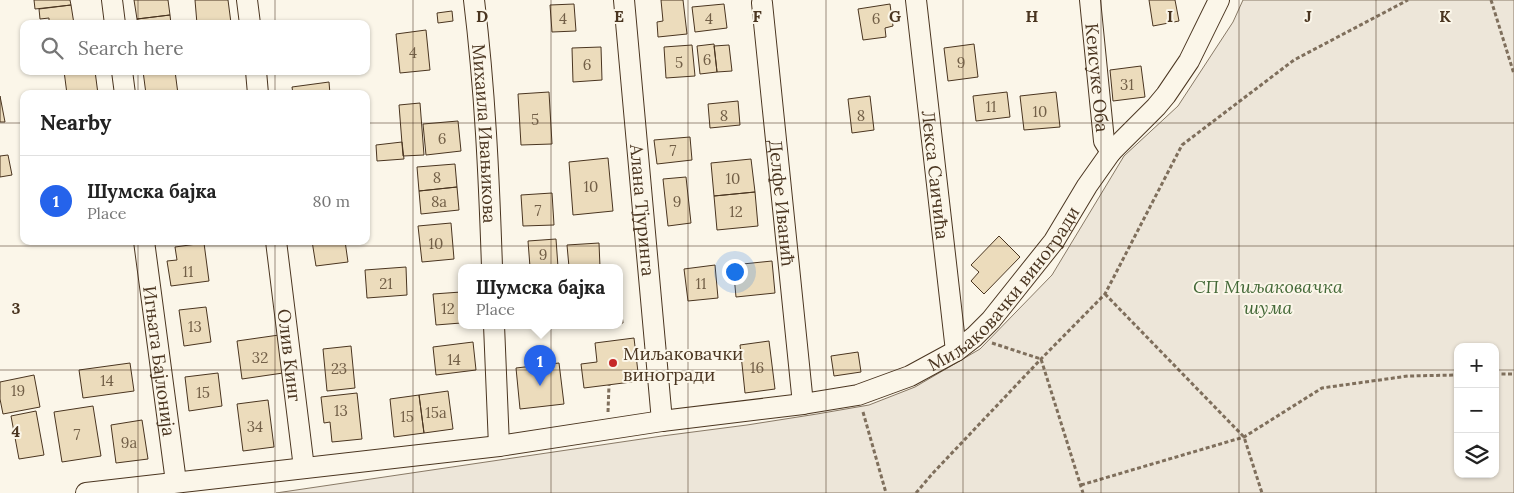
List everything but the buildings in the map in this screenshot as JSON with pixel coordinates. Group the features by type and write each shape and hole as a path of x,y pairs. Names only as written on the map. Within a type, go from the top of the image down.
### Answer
{"street":[{"path":"112,0 114,20"},
{"path":"247,0 250,20"},
{"name":"Михаила Ивањикова","path":"474,0 487,147 492,264"},
{"name":"Алана Тјуринга","path":"624,0 662,421"},
{"name":"Лекса Саичића","path":"916,0 956,351"},
{"name":"Кеисуке Оба","path":"1090,0 1104,141 1111,152"},
{"name":"Миљаковачки виногради","path":"86,493 499,446 662,421 803,404 858,395 910,376 956,351 991,320 1054,241 1087,186 1111,152 1166,95 1189,61 1218,0"},
{"name":"Делфе Иванић","path":"762,3 803,404"},
{"path":"123,75 124,90"},
{"path":"256,75 258,90"},
{"name":"Игњата Бајлонија","path":"145,245 176,482"},
{"name":"Олив Кинг","path":"276,245 304,468"},
{"path":"494,329 499,446"}],"path":[{"path":"916,493 1041,359 1105,294 1182,145 1294,60 1408,0"},
{"path":"1491,0 1514,74"},
{"path":"1105,294 1244,437 1262,493"},
{"path":"974,337 1041,359"},
{"path":"1041,359 1083,493"},
{"path":"1499,374 1514,374"},
{"path":"1081,485 1244,437 1322,388 1408,376 1454,375"},
{"path":"607,430 609,385"},
{"path":"858,395 886,493"}],"green space":[{"name":"СП Миљаковачка шума","path":"1243,0 1514,0 1514,493 276,493 817,414 869,405 915,387 980,349 1052,275 1124,156 1178,106 1233,22"}],"place":[{"name":"Миљаковачки виногради","path":"613,363"},
{"name":"Шумска бајка","path":"540,386"}]}
